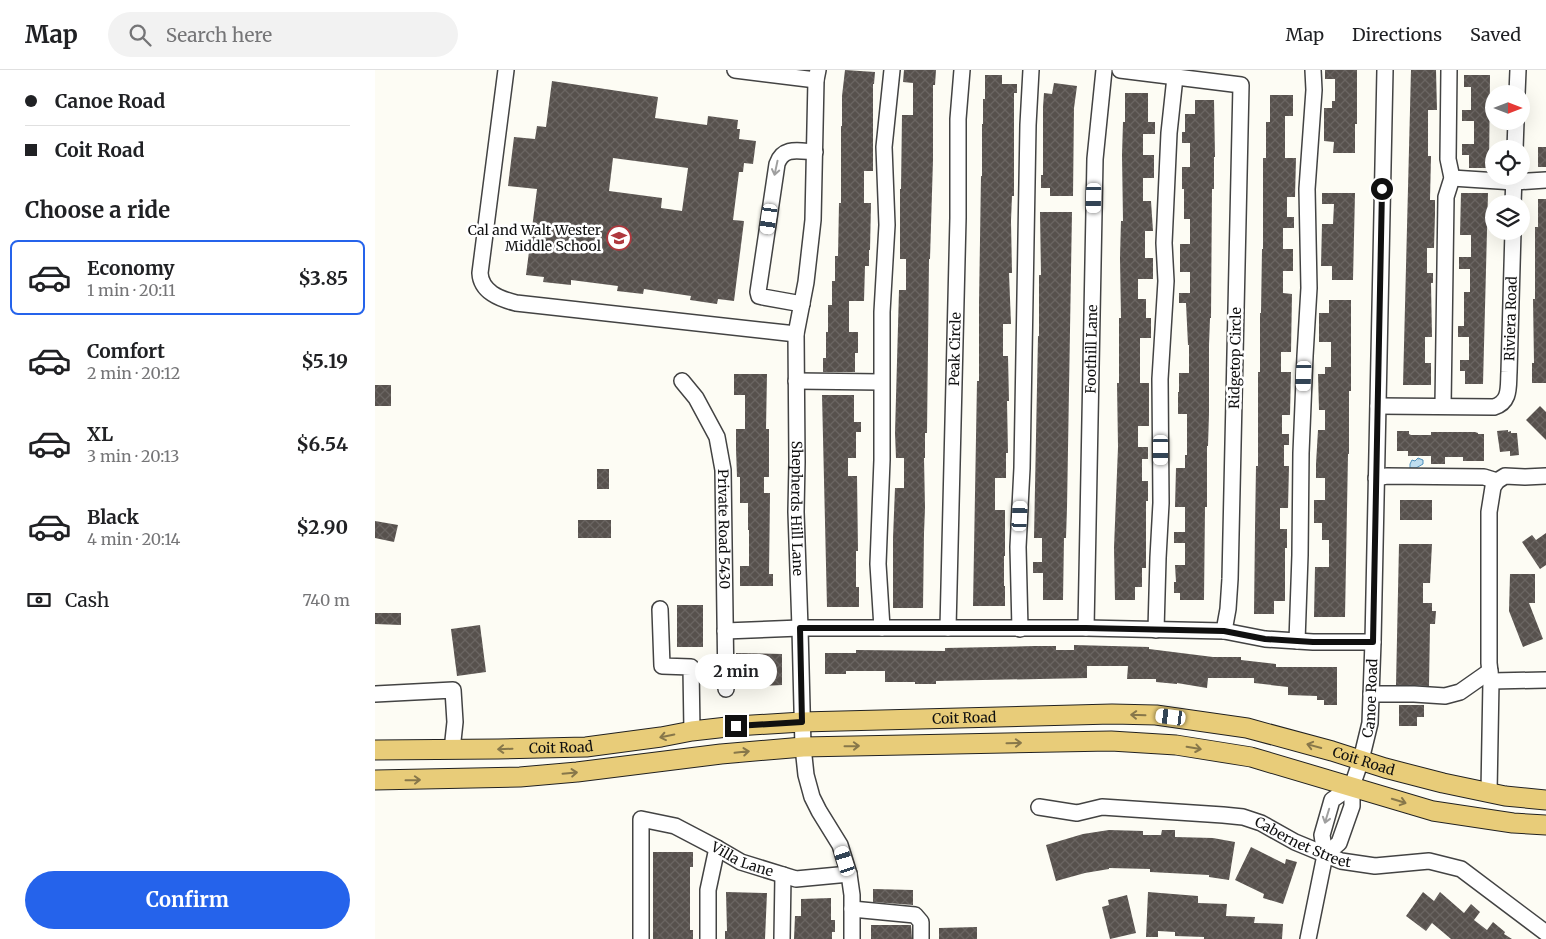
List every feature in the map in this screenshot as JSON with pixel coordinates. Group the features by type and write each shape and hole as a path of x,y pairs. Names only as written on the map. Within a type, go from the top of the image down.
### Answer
{"main road":[{"name":"Coit Road","path":"375,750 586,746 736,726 802,722 1112,714 1156,715 1247,728 1332,751 1416,777 1489,792 1546,800"},
{"name":"Coit Road","path":"375,780 520,777 577,772 721,754 803,747 1111,740 1176,745 1251,757 1433,811 1513,823 1546,825"},
{"path":"451,779 452,750"}],"street":[{"path":"506,70 480,273 481,280 489,291 501,298 516,302 796,334"},
{"path":"735,70 817,75"},
{"path":"882,628 878,564 882,460 882,312 887,225 884,147 892,70"},
{"name":"Peak Circle","path":"948,628 958,218 957,119 962,70"},
{"path":"1020,629 1018,548 1022,468 1027,152 1031,70"},
{"name":"Foothill Lane","path":"1086,628 1095,159 1104,70"},
{"path":"1120,70 1175,77 1169,133 1164,243 1166,281 1160,379 1161,503 1156,630"},
{"path":"1297,641 1303,395 1309,288 1307,189 1313,70"},
{"name":"Canoe Road","path":"1325,855 1339,843 1352,806 1352,786 1361,760 1370,723 1385,70"},
{"path":"1378,406 1443,406 1446,197 1452,178 1448,159 1449,70"},
{"path":"1517,85 1518,70"},
{"name":"Shepherds Hill Lane","path":"817,75 813,220 802,304 796,334 796,512 803,747 806,775 812,797 840,845 849,874 852,939"},
{"name":"Ridgetop Circle","path":"1175,77 1241,85 1230,579 1224,631"},
{"path":"802,304 763,298 758,292 779,157 793,150 815,152"},
{"path":"1452,178 1485,179"},
{"path":"1530,180 1546,180"},
{"name":"Riviera Road","path":"1443,406 1494,407 1503,403 1508,395 1513,240"},
{"name":"Private Road 5430","path":"682,381 697,398 709,420 717,437 721,455 724,485 726,689"},
{"path":"796,381 881,382"},
{"path":"1376,478 1387,476 1484,477 1497,481"},
{"path":"1489,792 1491,676 1489,512 1493,487 1497,481 1505,476 1546,476"},
{"path":"660,609 662,666 691,667 691,731"},
{"path":"725,631 800,628 1086,628 1224,631 1265,639 1373,642"},
{"path":"1371,694 1445,696 1460,692 1491,676 1546,680"},
{"path":"375,694 453,690 455,722 452,750"},
{"name":"Cabernet Street","path":"1039,807 1077,813 1102,806 1243,817 1261,823 1295,842 1341,861 1375,866 1429,861 1461,869 1546,933"},
{"name":"Villa Lane","path":"641,939 641,819 675,826 741,862 796,879 849,874"},
{"path":"708,939 708,890 717,848"},
{"path":"1308,939 1325,855"},
{"path":"782,939 783,875"},
{"path":"852,909 915,915 921,922 921,939"}],"water":[{"path":"1418,458 1423,460 1423,464 1416,468 1410,468 1412,460 1415,461"}],"building":[{"path":"845,70 875,72 873,84 873,171 864,171 864,203 871,203 869,266 865,266 864,301 849,301 849,332 858,332 858,353 855,353 855,372 823,372 823,358 826,358 826,332 828,332 828,305 832,305 832,281 835,281 835,256 838,256 839,203 841,203 842,96"},
{"path":"904,70 936,70 935,85 933,85 927,433 925,433 924,458 923,608 893,608 895,488 904,488 904,458 896,458 895,433 899,290 906,290 906,259 900,259 902,115 913,115 913,83 903,82"},
{"path":"1325,70 1357,70 1355,153 1333,153 1334,142 1324,141 1324,108 1332,108 1332,101 1335,101 1335,79 1325,79"},
{"path":"1411,70 1436,70 1437,110 1428,110 1428,156 1431,156 1430,200 1435,200 1434,248 1427,248 1427,273 1433,273 1433,283 1431,283 1432,337 1425,337 1425,363 1431,363 1431,385 1403,385"},
{"path":"985,75 1002,75 1002,84 1017,84 1017,93 1014,93 1014,196 1012,196 1011,221 1012,273 1009,273 1011,324 1003,324 1003,356 1008,356 1008,453 1006,453 1006,478 995,478 995,510 1005,510 1005,606 973,606 977,381 979,381 982,124"},
{"path":"1464,75 1490,75 1490,85 1485,85 1485,130 1489,130 1489,140 1485,140 1485,168 1469,168 1469,155 1462,155 1462,144 1474,144 1474,121 1462,121 1462,110 1471,110 1471,87 1464,87"},
{"path":"552,81 658,97 655,118 707,125 708,116 738,120 737,129 740,129 739,139 756,141 753,164 744,163 743,172 739,172 733,220 744,221 734,301 718,299 717,304 690,300 691,296 644,289 643,294 617,291 618,286 571,280 571,285 543,282 544,277 526,275 537,189 508,186 514,137 535,139 537,126 546,127","holes":["613,158 688,168 682,211 661,208 662,198 609,191"]},
{"path":"1054,83 1077,86 1074,108 1073,196 1050,196 1050,188 1041,188 1041,175 1043,175 1044,93 1052,94"},
{"path":"1125,93 1148,93 1148,122 1155,122 1155,134 1143,134 1143,155 1154,155 1154,178 1143,178 1143,201 1151,201 1153,231 1145,231 1145,258 1153,258 1153,279 1138,279 1138,299 1146,299 1146,318 1151,318 1151,338 1140,338 1140,383 1149,383 1149,426 1138,426 1138,447 1148,447 1148,459 1142,459 1142,481 1148,481 1148,501 1146,501 1146,568 1142,568 1142,587 1135,587 1135,600 1115,600 1114,548 1118,447 1117,383 1119,383 1119,318 1121,318 1120,258 1121,221 1123,221 1122,155"},
{"path":"1270,95 1293,95 1293,116 1285,116 1285,158 1296,158 1295,197 1287,197 1287,217 1294,217 1294,228 1283,228 1283,249 1293,249 1293,271 1283,271 1283,293 1292,294 1291,352 1281,352 1281,372 1291,372 1290,415 1282,415 1282,434 1289,434 1289,445 1284,445 1284,466 1289,466 1288,508 1280,508 1280,529 1287,529 1287,548 1285,548 1285,601 1274,601 1274,614 1254,614 1256,466 1258,466 1258,372 1260,372 1263,249 1263,158 1266,158 1266,122 1270,122"},
{"path":"1195,100 1214,100 1215,157 1214,189 1212,189 1207,507 1205,507 1204,600 1180,600 1180,593 1174,593 1174,582 1176,582 1175,565 1185,565 1185,543 1174,543 1174,532 1185,532 1185,507 1175,507 1176,468 1185,468 1185,455 1187,455 1187,414 1178,414 1178,392 1179,373 1189,373 1189,345 1186,303 1179,303 1179,293 1190,293 1190,272 1180,272 1180,244 1190,244 1190,219 1184,219 1182,167 1190,167 1190,143 1182,143 1182,132 1185,132 1185,114 1195,114"},
{"path":"1538,147 1546,147 1546,167 1538,167"},
{"path":"1322,193 1355,193 1353,280 1332,280 1332,266 1321,266 1322,224 1333,224 1334,204 1322,204"},
{"path":"1461,193 1488,193 1488,195 1485,195 1485,240 1487,240 1483,384 1465,384 1465,371 1460,371 1460,360 1469,360 1469,337 1458,337 1458,326 1464,326 1464,292 1470,292 1470,269 1459,269 1459,257 1471,257 1471,235 1460,235"},
{"path":"1538,199 1546,199 1546,383 1532,383 1532,363 1534,363 1535,227 1538,227"},
{"path":"1040,212 1072,212 1067,508 1066,538 1064,538 1063,600 1043,600 1043,573 1033,573 1033,562 1042,562 1042,538 1034,538 1039,275 1041,275"},
{"path":"1329,300 1351,300 1351,391 1349,391 1345,617 1314,617 1315,567 1329,567 1329,540 1322,540 1322,523 1314,523 1314,500 1325,500 1325,478 1316,478 1318,430 1325,430 1325,410 1319,410 1318,374 1325,374 1325,367 1331,367 1331,342 1319,342 1319,313 1329,313"},
{"path":"734,374 767,374 766,429 769,429 769,477 764,477 764,493 770,493 769,574 773,574 773,586 740,586 740,566 749,566 749,530 748,503 740,503 740,477 737,477 736,449 736,429 745,429 745,395 734,395"},
{"path":"375,385 391,385 391,406 375,406"},
{"path":"822,395 854,395 854,422 861,422 861,432 856,432 856,458 848,458 848,476 857,476 858,551 856,551 856,587 859,587 859,607 827,607"},
{"path":"1540,406 1546,412 1546,440 1526,420"},
{"path":"1508,430 1511,433 1517,433 1519,455 1510,456 1510,451 1500,452 1497,431"},
{"path":"1397,431 1409,431 1411,435 1431,435 1431,432 1475,432 1484,434 1484,461 1463,461 1463,457 1445,457 1445,464 1431,464 1431,456 1408,456 1408,451 1397,451"},
{"path":"597,469 609,469 609,489 597,489"},
{"path":"1400,500 1432,500 1432,520 1400,520"},
{"path":"578,520 611,520 611,538 578,538"},
{"path":"375,521 398,525 394,542 375,538"},
{"path":"1546,533 1546,565 1540,569 1522,542 1532,535 1536,540"},
{"path":"1399,544 1432,544 1430,583 1423,583 1423,603 1432,603 1432,611 1436,611 1435,624 1430,624 1429,686 1396,685"},
{"path":"1510,574 1535,574 1535,603 1529,603 1543,639 1523,647 1509,611"},
{"path":"677,605 703,605 703,647 677,647"},
{"path":"375,613 401,613 401,625 375,624"},
{"path":"480,625 486,672 457,676 451,629"},
{"path":"1074,645 1149,647 1149,649 1213,657 1241,657 1241,660 1276,664 1276,667 1337,667 1337,705 1324,705 1324,700 1317,700 1317,696 1288,695 1288,687 1254,683 1254,678 1208,678 1207,688 1156,682 1156,679 1127,679 1128,666 1087,666 1087,678 936,681 936,684 885,682 885,671 846,671 846,674 825,674 825,653 856,653 856,650 945,651 945,648 1035,646 1056,646 1056,650 1074,650"},
{"path":"736,653 782,654 782,685 763,686 762,674 736,674"},
{"path":"1399,705 1424,705 1424,717 1417,717 1417,726 1399,726"},
{"path":"1109,830 1143,831 1143,835 1161,835 1162,830 1175,830 1175,837 1213,838 1235,842 1229,880 1209,877 1209,875 1150,872 1150,869 1109,868 1056,881 1046,845 1083,834"},
{"path":"1251,847 1285,864 1286,859 1297,862 1283,904 1263,898 1264,894 1235,880"},
{"path":"653,852 693,852 693,867 690,867 690,930 693,930 693,939 653,939"},
{"path":"873,889 913,890 913,905 873,902"},
{"path":"726,892 767,893 765,939 725,939 725,931 727,931"},
{"path":"1148,892 1198,896 1198,903 1227,904 1226,916 1255,917 1254,923 1283,924 1282,939 1204,939 1204,937 1175,936 1175,932 1158,931 1158,937 1146,937"},
{"path":"1423,892 1434,901 1440,892 1464,913 1471,904 1480,912 1474,920 1487,930 1493,922 1505,932 1504,934 1512,939 1451,939 1432,923 1426,931 1406,916"},
{"path":"1127,895 1136,933 1110,939 1102,907 1109,905 1108,900"},
{"path":"831,898 831,920 835,920 835,932 832,932 832,939 794,939 795,916 801,916 801,899"},
{"path":"871,925 911,925 912,939 871,939"},
{"path":"977,927 977,939 939,939 939,928"}],"place":[{"name":"Cal and Walt Wester Middle School","path":"619,238"}],"route":[{"path":"736,726 802,722 800,628 1086,628 1224,631 1265,639 1313,642 1373,642 1382,189"}]}
